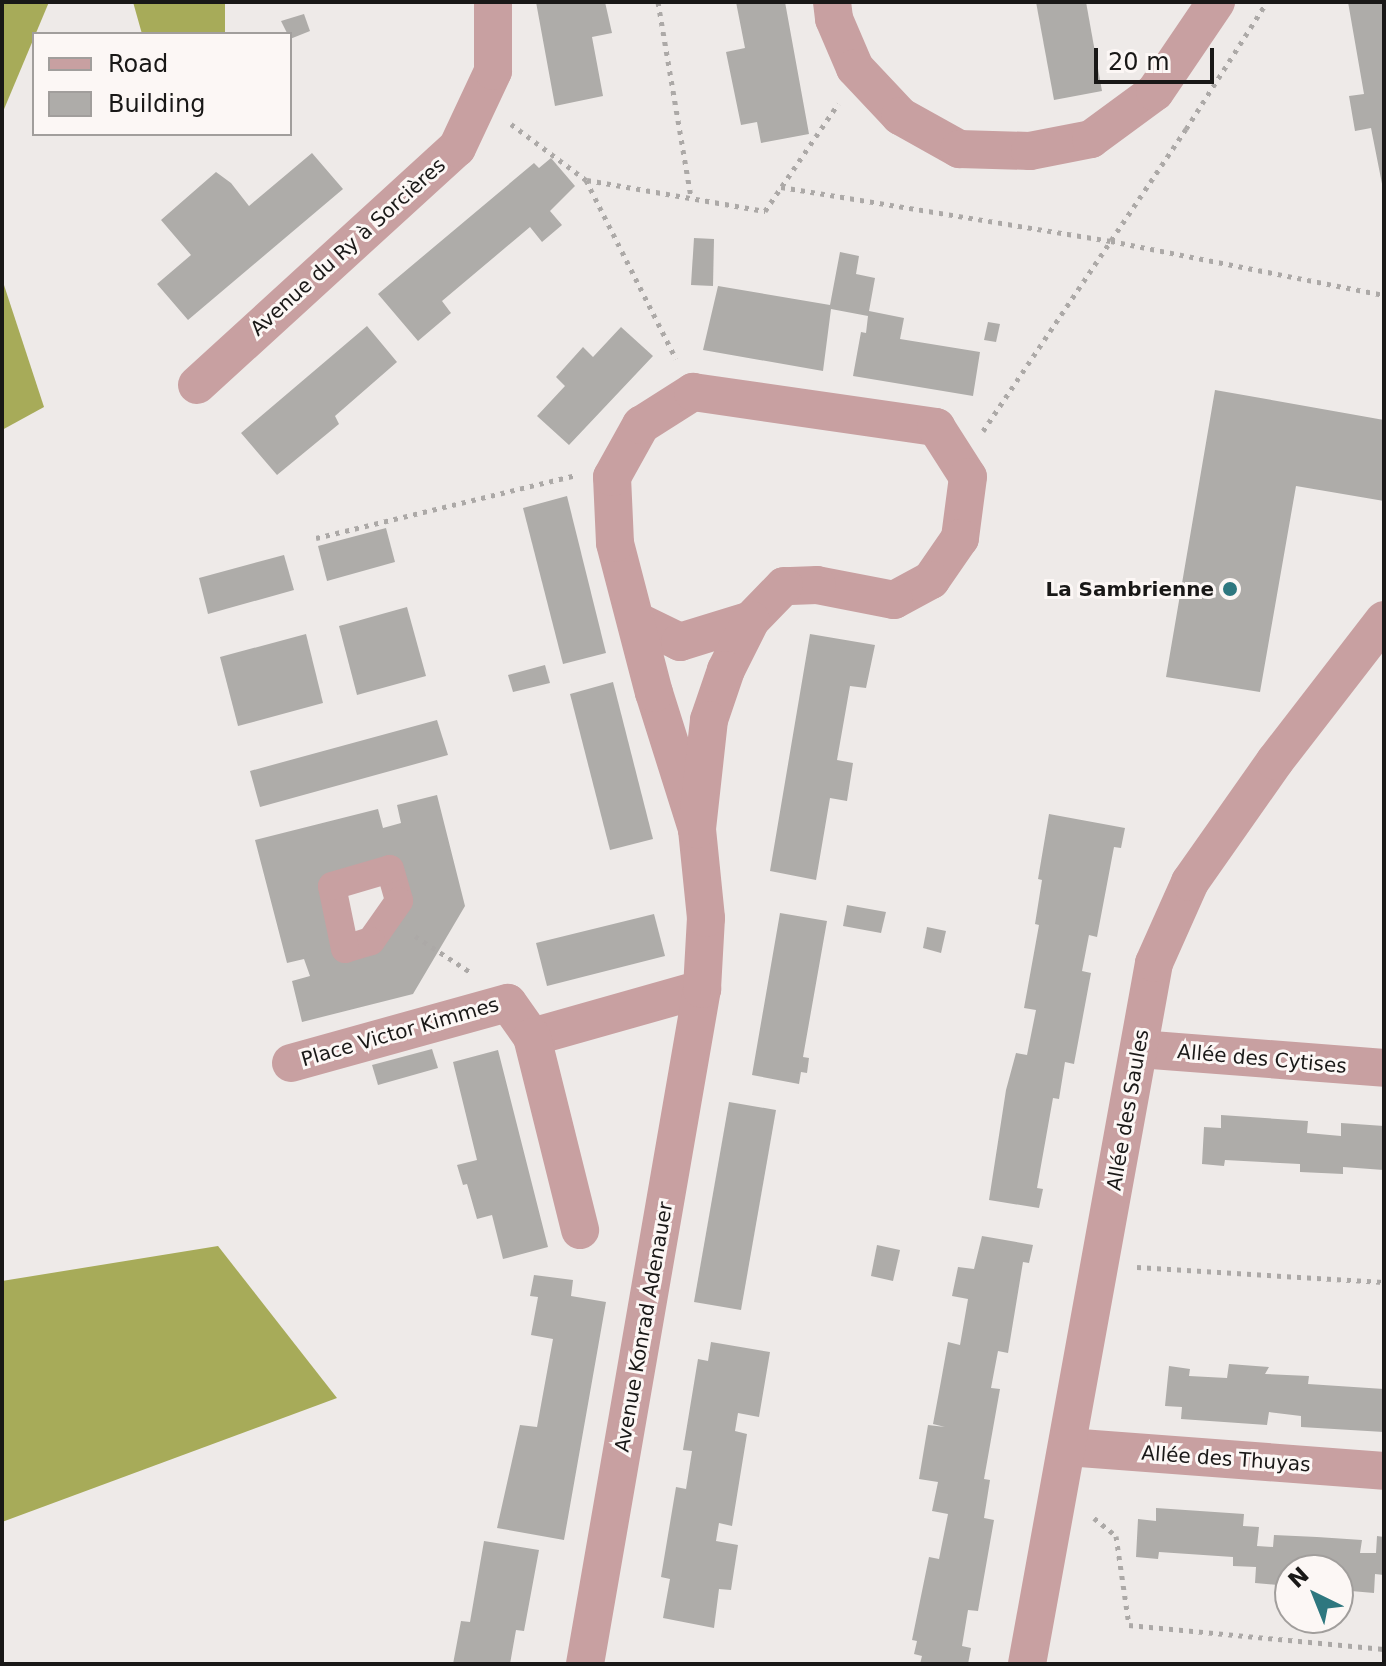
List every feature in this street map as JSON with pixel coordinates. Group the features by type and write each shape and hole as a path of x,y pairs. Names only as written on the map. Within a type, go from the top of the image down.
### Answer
{"street":[{"name":"Avenue du Ry à Sorcières","path":"197,385 457,148 493,71 493,2"},
{"path":"832,2 834,19 855,68 900,116 959,149 1030,151 1091,139 1155,92 1216,2"},
{"name":"Avenue Konrad Adenauer","path":"585,1664 702,989 706,918 697,829 654,693 615,543 612,477 641,425 693,392 936,427 968,477 960,538 931,580 894,600 817,585 784,586 751,620 726,670 709,720 697,829"},
{"name":"Avenue Konrad Adenauer","path":"637,621 680,642 751,620"},
{"name":"Allée des Saules","path":"1027,1664 1154,963 1190,882 1275,761 1384,620"},
{"path":"532,1037 702,989"},
{"path":"508,1003 532,1037 580,1230"},
{"name":"Place Victor Kimmes","path":"291,1063 508,1003"},
{"name":"Allée des Cytises","path":"1139,1049 1384,1068"},
{"name":"Allée des Thuyas","path":"1067,1447 1384,1471"}],"path":[{"path":"658,2 691,198"},
{"path":"960,465 1267,2"},
{"path":"586,180 765,211 862,75"},
{"path":"472,116 507,120 586,180 693,392"},
{"path":"781,187 1111,241 1384,295"},
{"path":"316,538 619,464"},
{"name":"Place Victor Kimmes","path":"386,919 455,959 508,1003"},
{"path":"1100,1265 1384,1282"},
{"path":"1056,1503 1087,1513 1116,1536 1129,1625 1384,1649"}],"green space":[{"path":"2,2 49,2 36,32 32,32 32,43 2,114"},
{"path":"133,2 225,2 225,32 141,32"},
{"path":"2,279 44,407 2,430"},
{"path":"218,1246 337,1398 2,1522 2,1281"}],"building":[{"path":"536,2 605,2 612,33 592,37 603,96 555,106"},
{"path":"736,2 785,2 809,134 761,143 757,122 741,125 726,52 745,48"},
{"path":"1036,2 1086,2 1102,91 1054,100"},
{"path":"1348,2 1384,2 1384,194 1371,128 1355,131 1349,96 1364,94"},
{"path":"304,14 310,31 292,38 292,32 286,32 281,21"},
{"path":"312,153 343,189 188,320 157,284 191,255 161,220 216,172 231,183 249,206"},
{"path":"551,158 575,186 550,211 562,225 542,242 530,227 442,301 451,313 418,341 378,294 534,163 539,168"},
{"path":"694,238 714,239 713,286 691,285"},
{"path":"840,252 859,256 856,274 875,278 869,311 904,318 900,339 980,352 973,396 853,376 861,332 866,333 868,316 831,309 823,371 703,350 718,286 830,305"},
{"path":"988,322 1000,324 996,342 984,340"},
{"path":"367,326 397,362 335,416 339,424 277,475 241,433"},
{"path":"621,327 653,356 569,445 537,416 565,386 556,377 583,347 593,357"},
{"name":"La Sambrienne","path":"1215,390 1384,420 1384,501 1296,486 1260,692 1166,677"},
{"path":"567,496 606,653 563,664 523,508"},
{"path":"386,528 395,562 327,581 318,546"},
{"path":"284,555 294,590 208,614 199,578"},
{"path":"407,607 426,676 357,695 339,626"},
{"path":"306,634 323,703 238,726 220,657"},
{"path":"810,634 875,645 866,688 850,686 837,760 853,763 847,801 830,798 816,880 770,871"},
{"path":"545,665 550,683 513,692 508,675"},
{"path":"613,682 653,839 610,850 570,694"},
{"path":"437,720 448,755 260,807 250,771"},
{"path":"437,795 465,906 413,994 302,1022 292,981 310,976 304,959 287,963 255,840 378,809 383,828 401,823 397,805","holes":["397,860 407,897 341,956 322,881"]},
{"path":"1049,814 1125,828 1121,848 1114,847 1097,937 1089,935 1082,971 1091,973 1074,1064 1065,1062 1059,1099 1053,1098 1037,1188 1043,1189 1039,1208 989,1200 1006,1090 1016,1053 1027,1055 1036,1010 1024,1008 1039,925 1035,924 1042,880 1038,879"},
{"path":"847,905 886,912 881,933 843,926"},
{"path":"780,913 827,921 803,1057 809,1058 807,1073 801,1072 799,1084 752,1075"},
{"path":"654,914 665,956 547,986 536,943"},
{"path":"927,927 946,931 941,953 923,948"},
{"path":"432,1049 438,1068 378,1085 372,1065"},
{"path":"498,1050 548,1247 503,1259 492,1215 477,1219 467,1184 463,1185 457,1165 477,1160 453,1062"},
{"path":"729,1102 776,1110 741,1310 694,1302"},
{"path":"1221,1115 1308,1121 1307,1133 1341,1136 1341,1123 1384,1126 1384,1170 1343,1167 1343,1174 1300,1172 1300,1164 1225,1160 1224,1166 1202,1164 1204,1127 1221,1128"},
{"path":"982,1236 1033,1245 1029,1263 1023,1262 1008,1353 998,1351 991,1388 1000,1389 984,1479 990,1480 984,1518 994,1520 978,1611 968,1610 962,1646 971,1648 968,1664 920,1664 922,1656 914,1654 917,1641 912,1640 929,1557 939,1559 948,1514 932,1511 938,1482 919,1479 928,1425 945,1427 933,1424 948,1342 960,1345 968,1299 952,1296 958,1267 974,1269"},
{"path":"877,1245 900,1250 893,1281 871,1276"},
{"path":"534,1275 573,1280 571,1296 606,1302 564,1540 497,1528 520,1425 537,1427 553,1339 531,1335 538,1297 530,1296"},
{"path":"711,1342 770,1352 759,1417 738,1413 735,1431 747,1434 732,1526 719,1523 716,1541 738,1545 731,1590 719,1589 714,1628 663,1618 670,1579 661,1577 676,1487 686,1489 692,1451 683,1450 698,1359 708,1361"},
{"path":"1229,1364 1269,1367 1265,1374 1309,1376 1308,1384 1384,1389 1384,1432 1301,1427 1301,1416 1269,1412 1267,1425 1181,1419 1182,1407 1165,1406 1169,1366 1190,1369 1189,1376 1227,1378"},
{"path":"1156,1508 1244,1514 1243,1526 1259,1527 1257,1546 1273,1547 1274,1535 1317,1537 1362,1540 1360,1553 1376,1553 1377,1536 1384,1537 1384,1575 1375,1574 1374,1593 1354,1591 1354,1554 1274,1554 1274,1585 1255,1583 1256,1567 1233,1566 1233,1557 1159,1552 1158,1559 1136,1557 1138,1519 1156,1521"},
{"path":"484,1541 539,1550 524,1631 516,1630 510,1664 453,1664 461,1621 470,1622"}],"place":[{"name":"La Sambrienne","path":"1230,589"}]}
